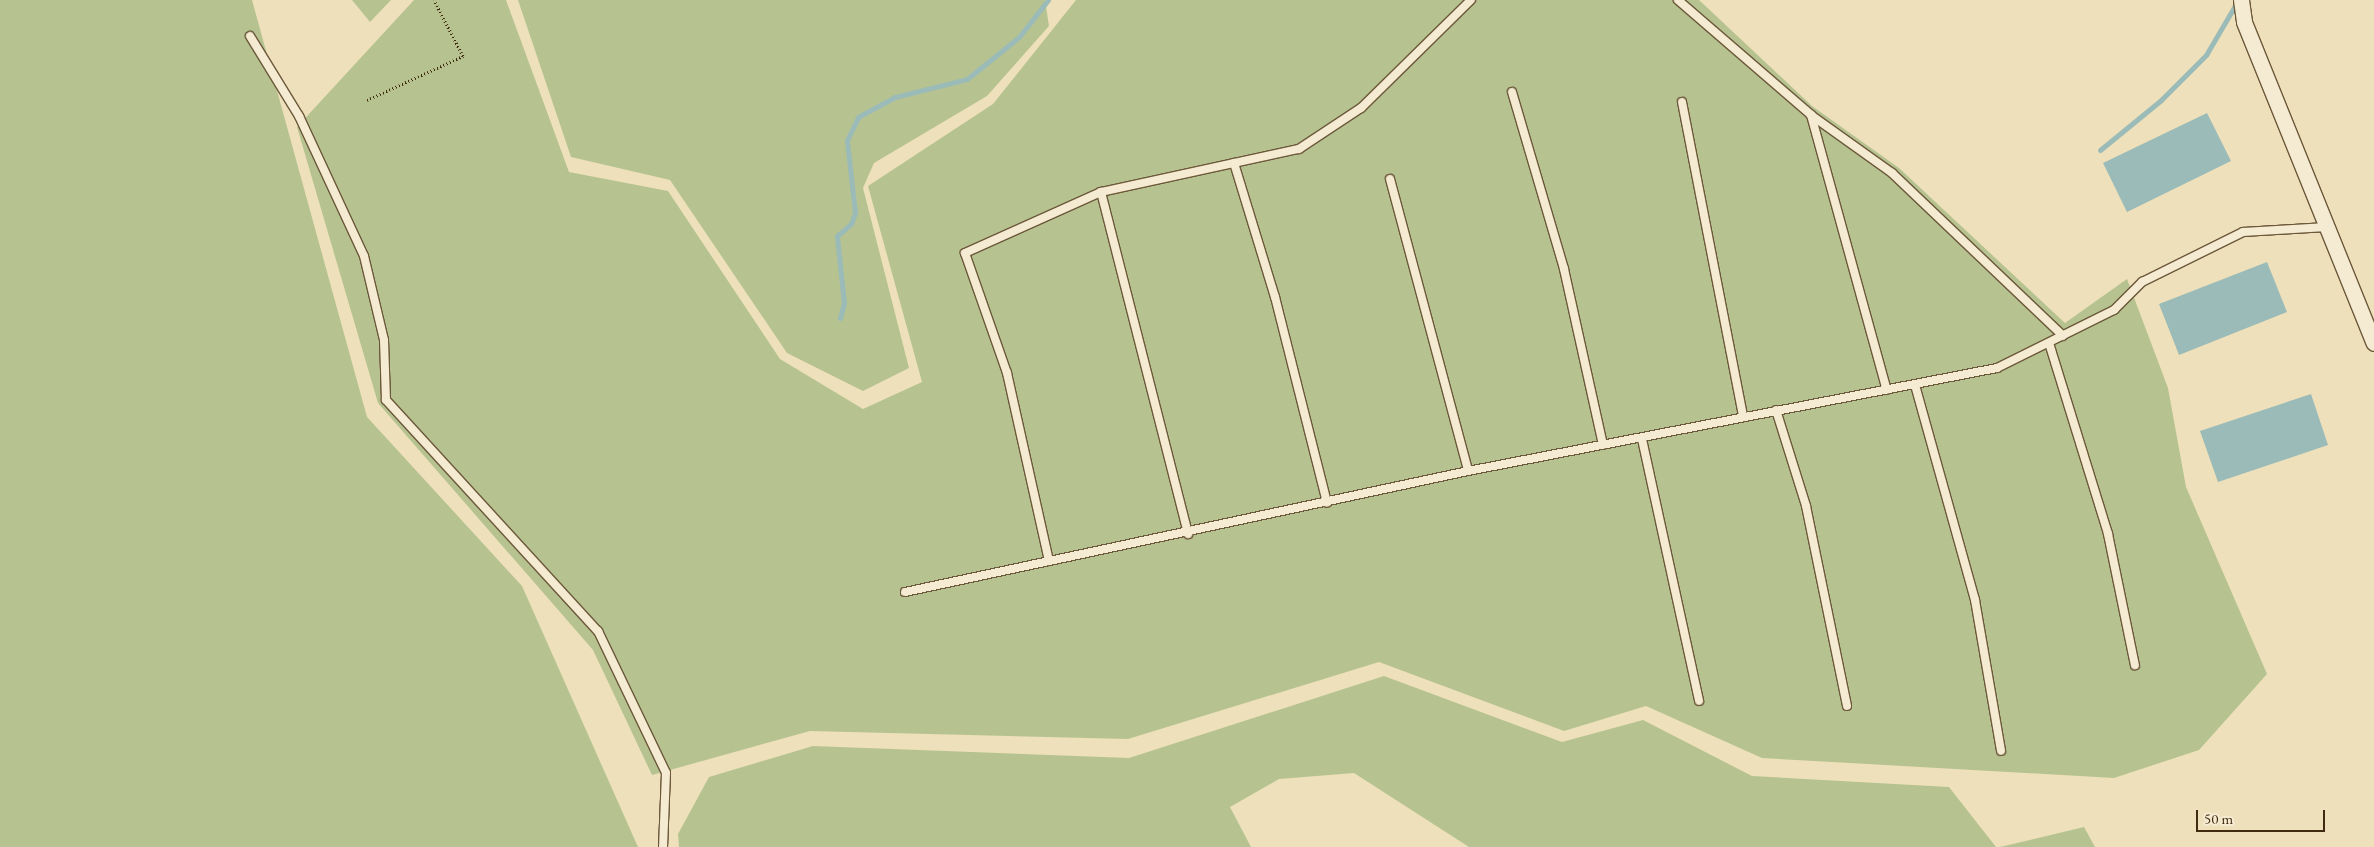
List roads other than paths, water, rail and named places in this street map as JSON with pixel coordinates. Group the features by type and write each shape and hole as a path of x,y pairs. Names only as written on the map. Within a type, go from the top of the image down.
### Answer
{"street":[{"path":"2241,0 2244,22 2374,343"}],"lane":[{"path":"1049,561 1007,373 965,253 1101,192 1299,149 1361,108 1471,0"},
{"path":"1678,0 1811,115 1892,173 2063,336"},
{"path":"250,36 299,116 364,256 381,320 386,400 598,631 666,773 664,847"},
{"path":"1512,92 1564,269 1603,445"},
{"path":"1682,102 1743,417"},
{"path":"1811,115 1887,390"},
{"path":"1234,163 1275,297 1327,503"},
{"path":"1390,179 1468,471"},
{"path":"1101,192 1188,534"},
{"path":"905,592 1188,534 1468,471 1642,439 1776,410 1997,368 2114,310 2142,282 2243,232 2327,227"},
{"path":"2049,343 2108,534 2135,665"},
{"path":"1915,384 1975,600 2001,751"},
{"path":"1776,410 1806,506 1847,706"},
{"path":"1642,439 1699,702"}],"water":[{"path":"2207,113 2231,161 2127,212 2103,163"},
{"path":"2267,262 2287,312 2179,355 2159,304"},
{"path":"2311,394 2328,445 2218,482 2200,431"}],"waterway":[{"path":"840,318 844,303 837,236 851,224 855,213 847,140 858,117 895,97 967,79 1019,37 1048,0"},
{"path":"2100,150 2161,100 2206,55 2234,7"}]}
